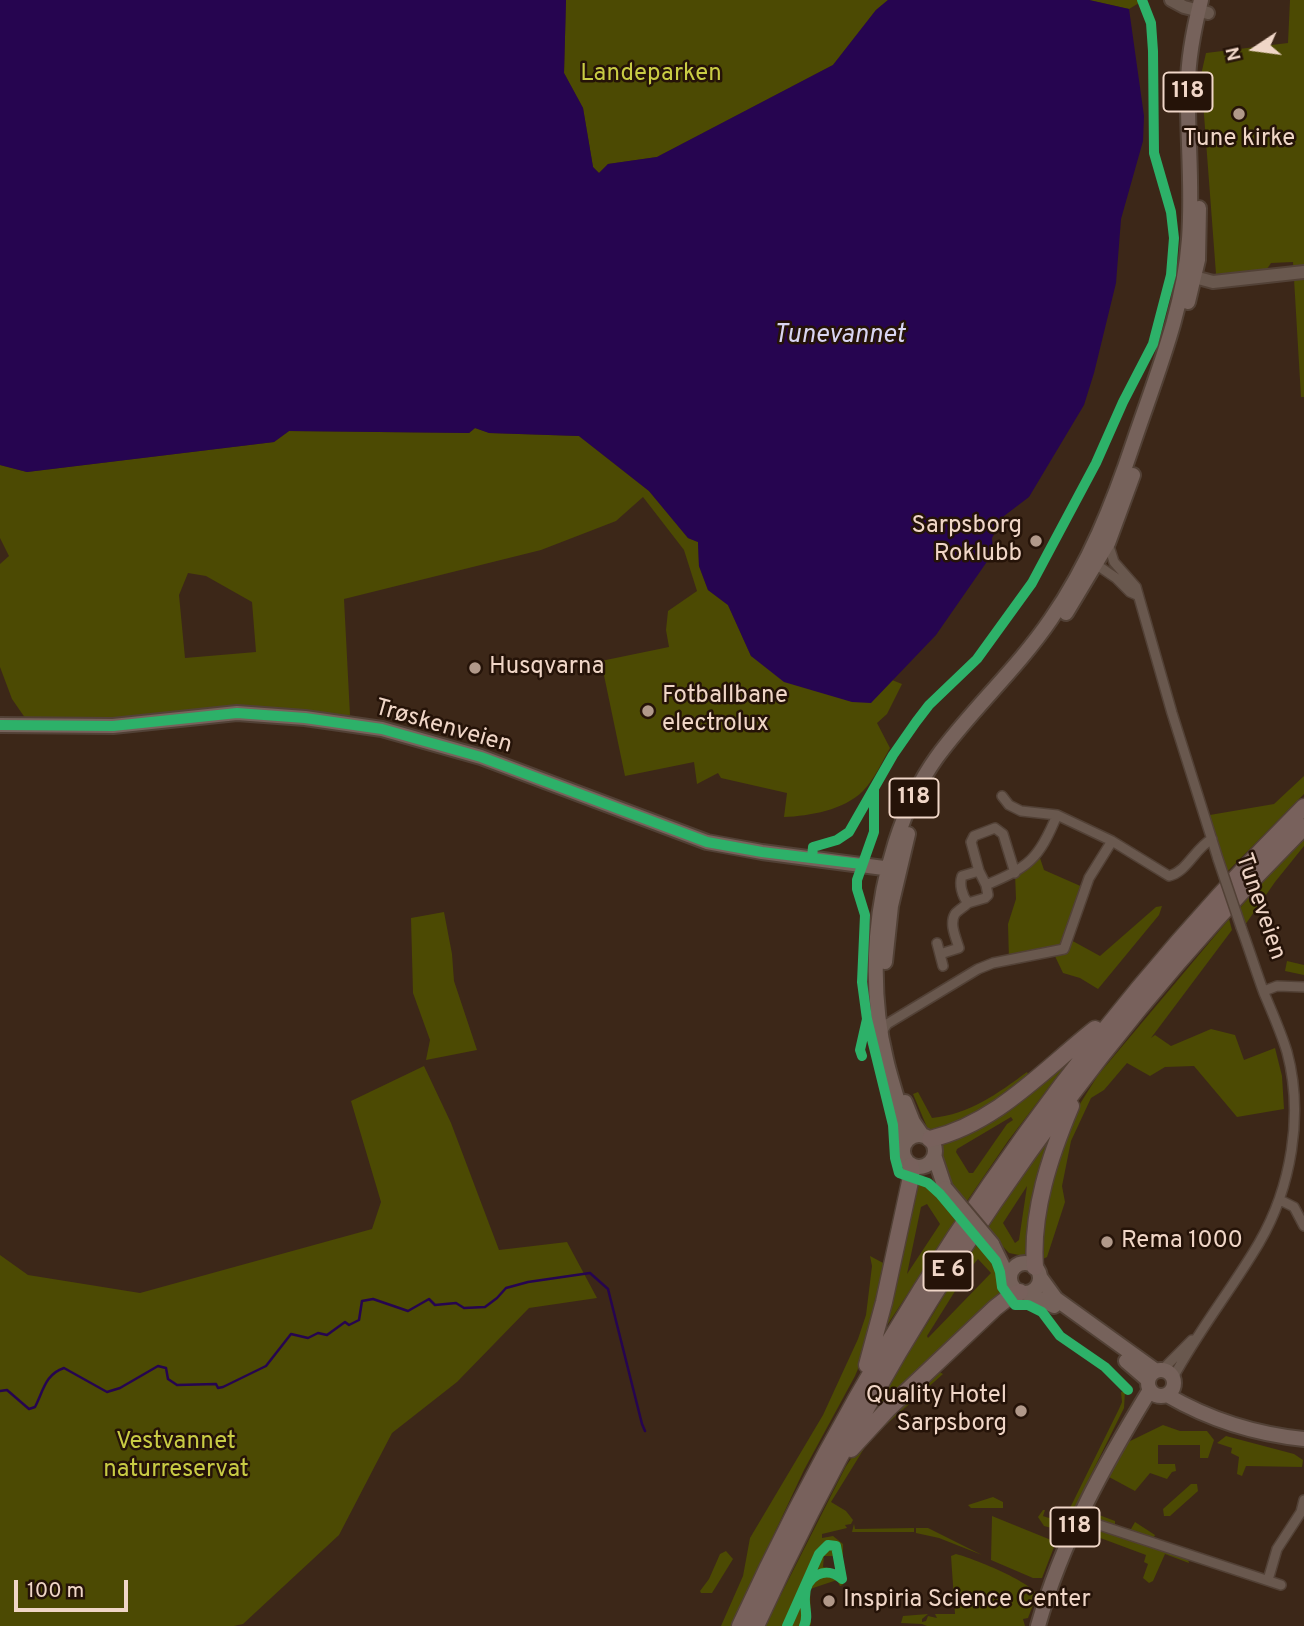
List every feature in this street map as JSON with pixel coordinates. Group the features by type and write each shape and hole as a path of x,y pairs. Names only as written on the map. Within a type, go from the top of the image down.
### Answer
{"highway":[{"name":"E 6","path":"740,1626 792,1517 860,1390 924,1282 978,1199 1114,1016 1205,911 1304,807"},
{"name":"E 6","path":"756,1626 831,1472 887,1372 947,1273 1013,1175 1082,1081 1197,941 1304,827"},
{"name":"E 6","path":"926,1137 960,1130 995,1111 1114,1016"},
{"name":"E 6","path":"1032,1269 1049,1162 1082,1081"},
{"name":"E 6","path":"860,1390 884,1302 911,1177 923,1164"},
{"name":"E 6","path":"831,1472 881,1417 950,1350 1002,1302 1024,1293"}],"main road":[{"name":"118","path":"1017,665 1030,655 1056,626 1097,565 1108,543 1127,494 1190,276 1188,85 1204,6"},
{"name":"118","path":"894,869 913,799 935,760 1017,665 1063,601 1093,549 1115,497 1190,276"},
{"name":"Trøskenveien","path":"0,725 113,726 237,713 363,726 406,735 481,757 706,842 894,869"},
{"path":"894,869 877,935 876,969 884,1029 901,1114 905,1143 903,1153 923,1164 998,1251 1013,1287 1052,1304 1161,1383"},
{"path":"884,1029 913,1122 936,1149 923,1164"},
{"path":"905,1143 912,1136 926,1137"},
{"path":"998,1251 1032,1269 1056,1299 1131,1356 1187,1407 1264,1434 1304,1439"},
{"path":"1009,1279 1013,1267 1032,1269"},
{"path":"1024,1293 1038,1286 1032,1269"},
{"name":"118","path":"1038,1625 1090,1492 1123,1434 1161,1383"}],"street":[{"path":"1171,0 1184,7 1204,6"},
{"path":"1190,276 1213,282 1304,272"},
{"name":"Tuneveien","path":"1108,543 1110,555 1136,587 1212,839 1287,1052 1292,1092 1292,1141 1280,1200 1257,1245 1196,1337 1161,1383"},
{"path":"1093,549 1097,565 1137,595"},
{"path":"1002,796 1009,805 1021,811 1057,815 1112,841 1169,876 1180,872 1192,855 1212,839"},
{"path":"986,885 1025,867 1038,852 1057,815"},
{"path":"940,954 959,948 953,927 957,911 988,895 971,842 974,836 995,828 1003,834 1015,873"},
{"path":"884,1029 978,969 1064,949 1088,878 1112,841"},
{"path":"968,903 964,899 960,882 962,876 979,871"},
{"path":"937,943 943,965"},
{"path":"1264,991 1278,986 1304,987"},
{"path":"1292,1141 1304,1141"},
{"path":"1280,1200 1294,1207 1304,1227"},
{"path":"1268,1580 1277,1549 1301,1512 1304,1500"},
{"path":"1078,1518 1281,1585"}],"green space":[{"name":"Landeparken","path":"566,0 888,0 876,10 833,65 657,157 608,164 599,173 593,167 583,108 564,73"},
{"path":"1089,0 1144,0 1129,9"},
{"path":"1290,0 1304,0 1304,397 1301,397 1293,262 1271,263 1267,269 1216,274 1201,75 1206,53 1288,43"},
{"path":"475,428 490,433 579,436 649,491 688,538 698,542 699,566 708,590 728,605 751,656 871,702 892,680 902,684 887,714 877,723 890,748 867,787 855,798 837,807 784,817 787,793 721,778 718,773 697,784 694,762 625,776 601,661 669,647 666,630 668,611 697,591 684,550 643,497 616,521 541,550 344,599 350,715 346,717 237,713 30,725 12,699 0,667 0,564 9,556 0,538 0,465 27,472 274,442 289,431 469,433","holes":["188,573 206,576 252,602 256,652 185,658 179,595"]},
{"path":"1304,776 1304,794 1228,871 1218,859 1204,816 1274,804"},
{"path":"1304,837 1304,846 1245,925 1240,908 1266,876"},
{"path":"1038,852 1044,870 1085,888 1069,939 1100,956 1156,907 1162,906 1159,915 1098,989 1080,978 1063,973 1053,952 1009,960 1008,924 1016,899 1015,873"},
{"path":"444,912 454,981 477,1050 426,1060 430,1040 413,993 411,918"},
{"path":"1229,919 1232,930 1151,1038 1155,1035 1171,1046 1211,1029 1235,1035 1244,1060 1275,1048 1282,1076 1284,1109 1237,1117 1194,1066 1165,1067 1150,1076 1127,1063 1104,1090 1091,1098 1071,1141 1062,1186 1065,1202 1047,1257 1039,1261 1045,1200 1068,1123 1098,1075"},
{"path":"1287,961 1304,965 1304,975 1285,971"},
{"path":"1078,1049 1008,1141 965,1204 946,1176 938,1143","holes":["1011,1117 1013,1120 1007,1124 973,1173 969,1173 956,1152 957,1149"]},
{"name":"Vestvannet naturreservat","path":"424,1066 451,1123 499,1250 567,1242 597,1298 529,1308 457,1382 392,1433 339,1535 243,1624 0,1626 0,1255 28,1275 140,1293 372,1229 381,1202 351,1101"},
{"path":"1027,1072 1030,1078 975,1118 929,1132 913,1094 918,1092 932,1118 946,1116 982,1102"},
{"path":"1061,1121 1029,1257 1009,1253 985,1228","holes":["1027,1186 1019,1240 1015,1243 1003,1223"]},
{"path":"914,1179 933,1190 956,1220 888,1324 883,1322","holes":["927,1204 940,1224 907,1274 921,1207"]},
{"path":"975,1244 997,1266 999,1286 1004,1295 874,1418 871,1414","holes":["978,1259 991,1273 928,1338 967,1272"]},
{"path":"870,1256 885,1264 868,1345 855,1376 804,1470 731,1626 721,1626 743,1576 750,1538 823,1415 858,1339 866,1315 872,1266"},
{"path":"938,1371 943,1374 870,1439 831,1502 846,1511 853,1520 851,1524 845,1525 847,1528 822,1534 822,1538 833,1536 843,1544 843,1574 840,1546 837,1543 826,1544 821,1549 785,1626 765,1626 846,1466 861,1444"},
{"path":"1121,1392 1125,1392 1124,1408 1063,1531 1044,1526 1038,1517 1043,1510 1043,1516 1053,1518 1068,1512 1119,1409 1122,1402"},
{"path":"1163,1425 1180,1431 1207,1431 1214,1440 1208,1458 1200,1458 1200,1445 1158,1445 1158,1464 1175,1464 1176,1471 1167,1479 1150,1473 1135,1491 1109,1477 1091,1512 1115,1521 1115,1524 1093,1519 1088,1512 1126,1443"},
{"path":"1226,1436 1294,1454 1303,1460 1302,1467 1246,1466 1242,1476 1237,1474 1239,1457 1231,1453 1232,1448 1217,1443"},
{"path":"1191,1484 1197,1484 1198,1491 1170,1516 1164,1516 1163,1509"},
{"path":"993,1497 1003,1502 1003,1508 971,1508 968,1505"},
{"path":"992,1516 1056,1542 1042,1578 1033,1578 991,1560"},
{"path":"1135,1522 1155,1535 1153,1539 1120,1527 1131,1529"},
{"path":"854,1524 855,1529 914,1528 914,1532 852,1532"},
{"path":"916,1528 928,1528 982,1555 939,1538 916,1533"},
{"path":"1097,1529 1188,1559 1189,1563 1165,1554 1153,1581 1149,1583 1143,1578 1148,1564 1144,1562 1146,1555 1095,1536"},
{"path":"831,1548 837,1550 838,1556 824,1556 823,1567 829,1570 819,1572 809,1581 823,1552"},
{"path":"726,1551 733,1559 712,1593 701,1593 720,1554"},
{"path":"956,1554 1000,1571 1032,1589 1037,1595 1031,1600 1030,1605 1033,1605 1028,1618 1023,1619 1025,1626 927,1626 901,1623 903,1616 928,1614 922,1622 926,1621 928,1616 937,1618 935,1614 955,1614 951,1556"},
{"path":"826,1573 837,1576 843,1585 840,1586 837,1580 810,1589 811,1625 806,1626 808,1589 811,1583"},
{"path":"802,1597 806,1611 803,1626 788,1626"}],"water":[{"name":"Tunevannet","path":"0,0 566,0 564,73 583,108 593,167 599,173 608,164 657,157 833,65 876,10 888,0 1089,0 1129,9 1144,116 1143,141 1121,219 1116,283 1084,405 1029,497 1004,516 992,538 993,553 936,635 871,703 852,702 784,682 751,656 728,605 708,590 699,566 698,542 688,538 649,491 579,436 489,433 475,428 469,433 289,431 274,442 27,472 0,465"}],"waterway":[{"path":"0,1391 7,1390 29,1409 35,1407 49,1379 64,1368 107,1392 120,1388 158,1366 166,1368 168,1379 177,1385 216,1384 218,1388 266,1366 291,1334 308,1338 318,1333 327,1335 345,1322 349,1325 359,1320 362,1301 373,1299 408,1311 429,1299 435,1305 456,1303 464,1308 485,1307 506,1288 590,1273 608,1289 645,1431"}],"cycle path":[{"path":"812,858 813,847 837,840 849,832 893,755 916,722 929,705 977,659 1032,583 1096,463 1153,344 1171,275 1174,238 1171,212 1154,153 1151,23 1142,0"},
{"path":"0,725 113,726 237,713 305,718 382,729 481,757 707,842 762,852 861,864"},
{"path":"862,1056 860,1050 867,1019 862,982 865,915 857,880 874,832 874,790"},
{"path":"867,1019 893,1125 895,1158 899,1173 928,1183 940,1194 996,1261 1002,1287 1015,1305 1028,1305 1042,1312 1060,1336 1105,1367 1128,1390"},
{"path":"787,1626 819,1554 828,1545 836,1546 842,1579 829,1573 812,1578 806,1590 804,1626"}],"place":[{"name":"Tune kirke","path":"1239,114"},
{"name":"Sarpsborg Roklubb","path":"1036,541"},
{"name":"Husqvarna","path":"475,668"},
{"name":"Fotballbane electrolux","path":"648,711"},
{"name":"Rema 1000","path":"1107,1242"},
{"name":"Quality Hotel Sarpsborg","path":"1021,1411"},
{"name":"Inspiria Science Center","path":"829,1601"}]}
